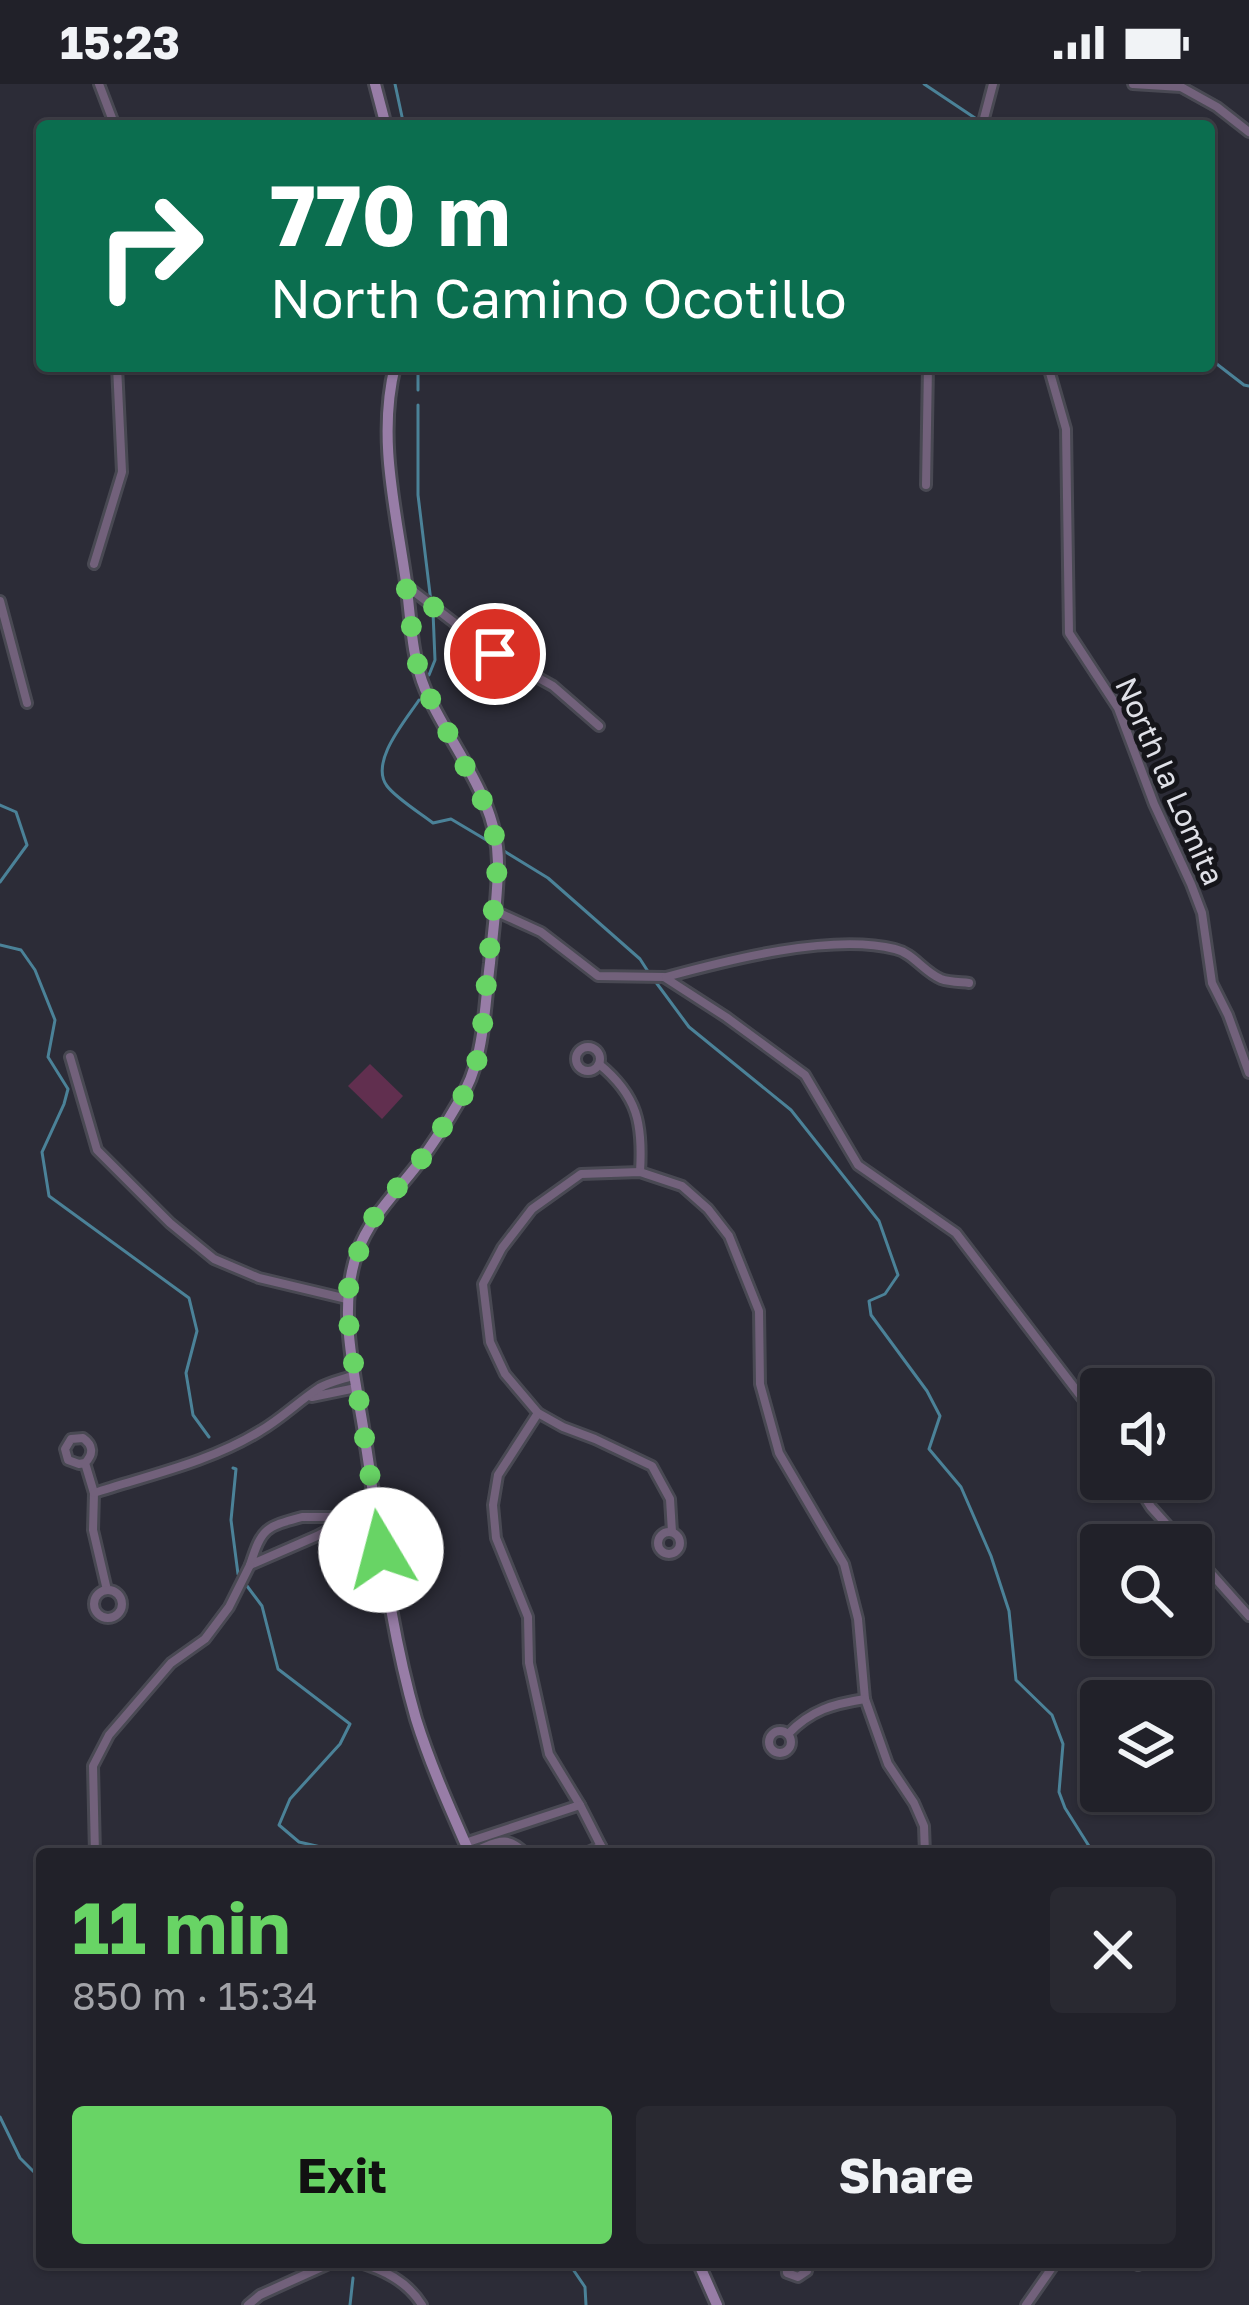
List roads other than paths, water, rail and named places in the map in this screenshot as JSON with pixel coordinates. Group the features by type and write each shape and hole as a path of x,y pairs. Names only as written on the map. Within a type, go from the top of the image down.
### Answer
{"street":[{"path":"99,84 113,120"},
{"path":"375,84 384,120"},
{"path":"984,120 993,84"},
{"path":"1132,84 1181,87 1217,106 1249,132"},
{"path":"94,565 122,472 117,372"},
{"path":"393,372 386,446 415,654 422,682 492,819 498,860 476,1066 462,1098 418,1164 365,1232 347,1299 387,1589 417,1722 467,1848"},
{"path":"926,485 928,372"},
{"name":"North la Lomita","path":"1050,372 1066,429 1069,632 1118,708 1191,884 1202,913 1212,983 1249,1073"},
{"path":"406,586 495,654 553,686 599,726"},
{"path":"0,601 27,703"},
{"path":"495,911 541,932 598,976 664,977 729,960 859,944 899,949 941,979 969,983"},
{"path":"664,977 805,1075 858,1165 956,1233 1080,1396"},
{"path":"70,1057 97,1150 170,1223 214,1259 259,1278 347,1299"},
{"path":"599,1064 614,1076 634,1106 642,1142 640,1172"},
{"path":"672,1532 670,1499 652,1466 538,1413 511,1382 490,1342 483,1284 502,1248 532,1209 581,1174 640,1172 682,1186 730,1236 759,1311 760,1384 779,1453 850,1581 865,1699 888,1764 924,1826 925,1848"},
{"path":"94,1493 212,1454 261,1431 319,1388 355,1382"},
{"path":"538,1413 498,1475 493,1505 496,1538 528,1617 529,1663 549,1754 602,1848"},
{"path":"85,1462 94,1493 93,1530 107,1590"},
{"path":"1146,1500 1166,1524"},
{"path":"95,1848 93,1766 110,1735 171,1663 205,1639 229,1607 258,1542 271,1526 302,1517 352,1516 375,1510"},
{"path":"250,1565 352,1516"},
{"path":"1212,1575 1249,1616"},
{"path":"788,1734 816,1711 865,1699"},
{"path":"473,1848 580,1805"},
{"path":"475,1848 505,1840 520,1848"},
{"path":"248,2305 320,2268"},
{"path":"373,2268 405,2284 422,2305"},
{"path":"701,2268 717,2305"},
{"path":"1026,2305 1052,2268"}],"waterway":[{"path":"395,84 403,120"},
{"path":"924,84 978,120"},
{"path":"1215,363 1249,386"},
{"path":"418,372 418,390"},
{"path":"418,405 418,495 431,602"},
{"path":"429,675 435,660 433,612"},
{"path":"419,700 386,754 383,776 387,786 433,823 451,819 488,841"},
{"path":"0,805 16,812 27,845 0,882"},
{"path":"504,851 548,878 640,959 649,973"},
{"path":"0,945 21,950 35,970 55,1020 48,1057 68,1089 42,1152 49,1196 189,1298 197,1331 186,1373 193,1415 209,1437"},
{"path":"655,981 689,1027 791,1110 879,1221 898,1275 885,1294 869,1301 871,1315 940,1416 929,1449 961,1487 991,1556 1009,1611 1016,1680 1052,1715 1063,1744 1059,1792 1090,1848"},
{"path":"233,1468 231,1520 238,1574"},
{"path":"247,1586 262,1606 278,1669 350,1724 340,1744 290,1799 279,1825 299,1842 325,1848"},
{"path":"0,2117 20,2158 36,2174"},
{"path":"572,2268 585,2287 586,2305"},
{"path":"350,2305 353,2278"}]}
